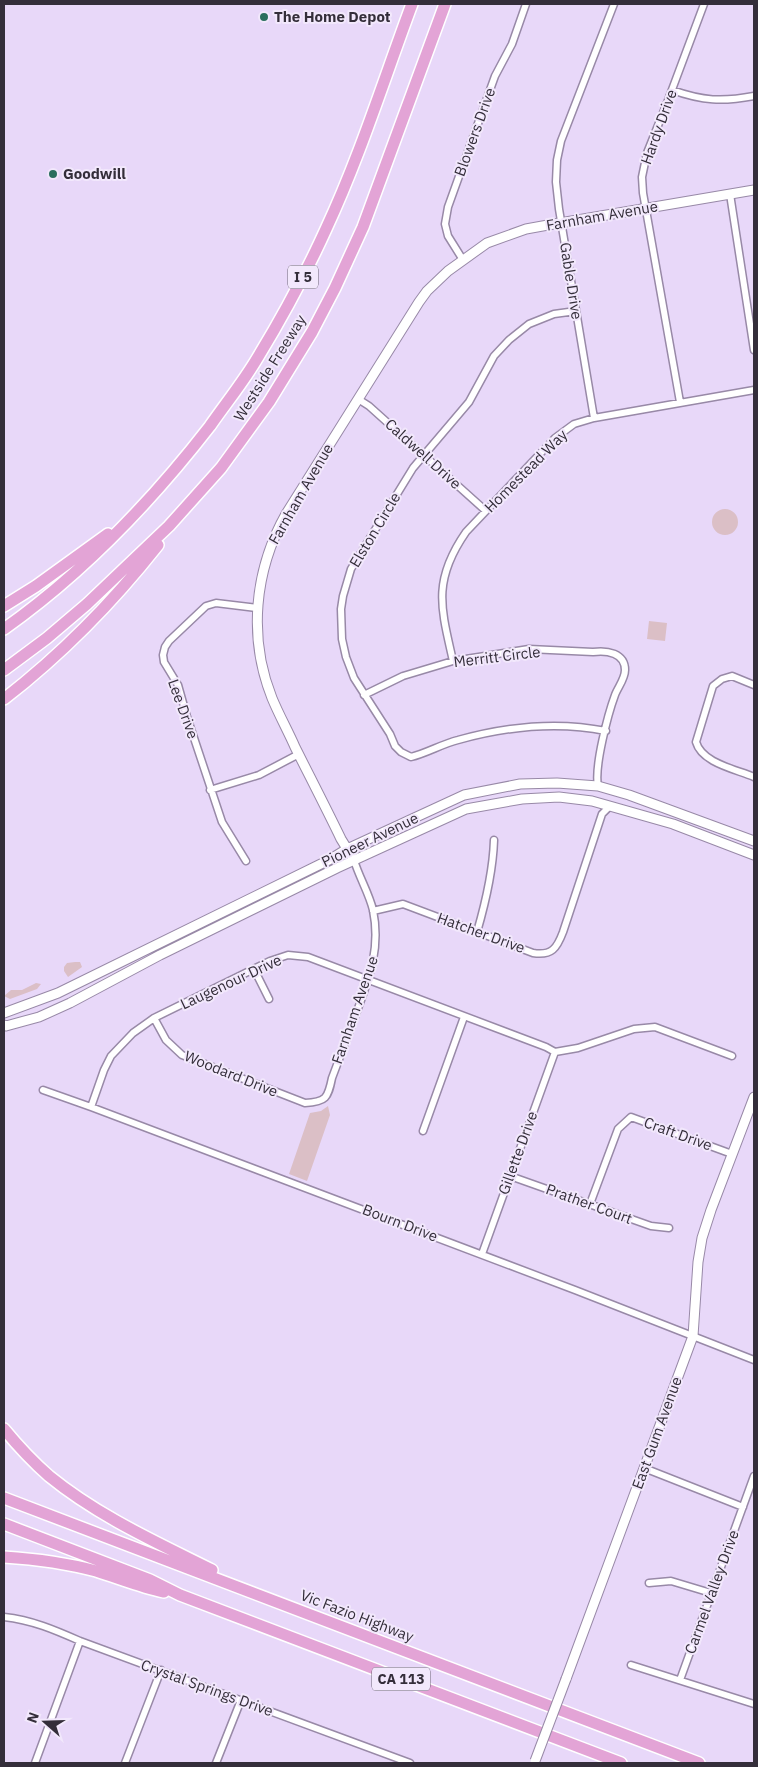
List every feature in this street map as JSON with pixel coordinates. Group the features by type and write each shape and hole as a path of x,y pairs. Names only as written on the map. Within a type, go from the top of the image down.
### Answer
{"highway":[{"name":"Westside Freeway","path":"4,629 40,603 99,551 133,515 167,478 229,400 258,359 327,228 412,4"},
{"name":"Westside Freeway","path":"4,670 53,632 127,567 169,526 221,468 269,402 335,288 363,227 445,4"},
{"path":"4,699 71,642 112,600 221,468"},
{"path":"4,606 36,586 133,515"},
{"path":"4,1429 31,1460 48,1475 110,1519 258,1594"},
{"name":"Vic Fazio Highway","path":"4,1498 699,1762"},
{"name":"CA 113","path":"4,1524 150,1580 180,1595 621,1763"},
{"path":"4,1557 31,1559 96,1571 147,1588 180,1595"}],"main road":[{"name":"Farnham Avenue","path":"354,860 272,699 263,669 257,635 257,608 263,569 275,534 294,500 419,302 435,284 463,260 487,243 526,229 561,222 754,190"},
{"name":"Pioneer Avenue","path":"4,1013 58,993 150,946 329,860 347,849 464,795 520,784 557,783 598,786 754,841"},
{"name":"Pioneer Avenue","path":"4,1026 39,1017 160,955 354,860 466,809 522,799 559,798 592,801 673,824 754,856"},
{"path":"88,993 95,983 149,956 150,946"},
{"name":"East Gum Avenue","path":"535,1762 693,1336 698,1262 702,1238 754,1097"}],"street":[{"name":"Blowers Drive","path":"463,260 448,236 445,224 448,207 496,76 512,44 526,4"},
{"name":"Gable Drive","path":"594,418 556,182 561,141 614,4"},
{"name":"Hardy Drive","path":"680,402 642,177 647,153 704,4"},
{"path":"672,90 705,100 741,99 754,96"},
{"path":"730,194 754,350"},
{"name":"Elston Circle","path":"576,311 554,314 529,324 509,340 494,356 469,402 412,468 360,553 351,570 343,596 340,624 342,639 354,678 390,734 395,746 401,752 411,757 456,740 498,730 535,726 588,728 606,731"},
{"name":"Homestead Way","path":"453,661 441,604 443,583 448,563 466,532 555,438 574,424 594,418 754,390"},
{"name":"Caldwell Drive","path":"358,399 370,406 486,511"},
{"name":"Lee Drive","path":"246,861 222,822 210,790 178,685 164,662 164,647 206,606 216,603 257,608"},
{"name":"Merritt Circle","path":"364,695 403,676 453,661 529,649 593,652 604,650 615,654 623,660 625,671 606,731 596,776 598,786"},
{"path":"754,685 732,676 722,679 713,686 696,742 698,751 707,757 754,777"},
{"path":"210,790 259,774 299,754"},
{"name":"Hatcher Drive","path":"373,911 403,904 533,953 542,954 552,951 558,944 563,932 602,814 610,806"},
{"path":"477,932 492,872 494,840"},
{"name":"Farnham Avenue","path":"325,1099 330,1090 332,1078 368,980 375,954 373,911 354,860"},
{"name":"Laugenour Drive","path":"91,1106 104,1070 112,1056 133,1033 154,1018 254,969 280,957 295,955 308,957 555,1052"},
{"path":"254,969 269,999"},
{"path":"423,1131 464,1017"},
{"name":"Woodard Drive","path":"154,1018 166,1040 182,1056 305,1103 316,1103 325,1099"},
{"path":"555,1052 578,1048 634,1029 656,1028 732,1056"},
{"name":"Gillette Drive","path":"482,1254 555,1052"},
{"name":"Bourn Drive","path":"44,1090 482,1254 754,1360"},
{"name":"Craft Drive","path":"590,1204 618,1129 631,1117 732,1154"},
{"name":"Prather Court","path":"510,1176 651,1226 669,1228"},
{"path":"644,1468 743,1507"},
{"name":"Carmel Valley Drive","path":"680,1680 754,1476"},
{"path":"649,1584 671,1581 711,1592"},
{"name":"Crystal Springs Drive","path":"4,1617 23,1619 45,1626 80,1641 410,1763"},
{"path":"35,1763 80,1641"},
{"path":"631,1665 754,1704"},
{"path":"125,1763 161,1670"},
{"path":"216,1763 240,1700"}],"shaded area":[{"path":"725,509 735,512 738,522 735,532 725,535 715,532 712,522 715,512"},
{"path":"649,621 667,623 665,641 647,639"},
{"path":"80,962 82,967 68,977 64,967 67,963"},
{"path":"36,983 41,984 37,989 10,999 4,996 11,990 22,990"},
{"path":"328,1106 330,1115 307,1181 289,1174 310,1113 321,1111"}],"place":[{"name":"The Home Depot","path":"264,17"},
{"name":"Goodwill","path":"53,174"}]}
